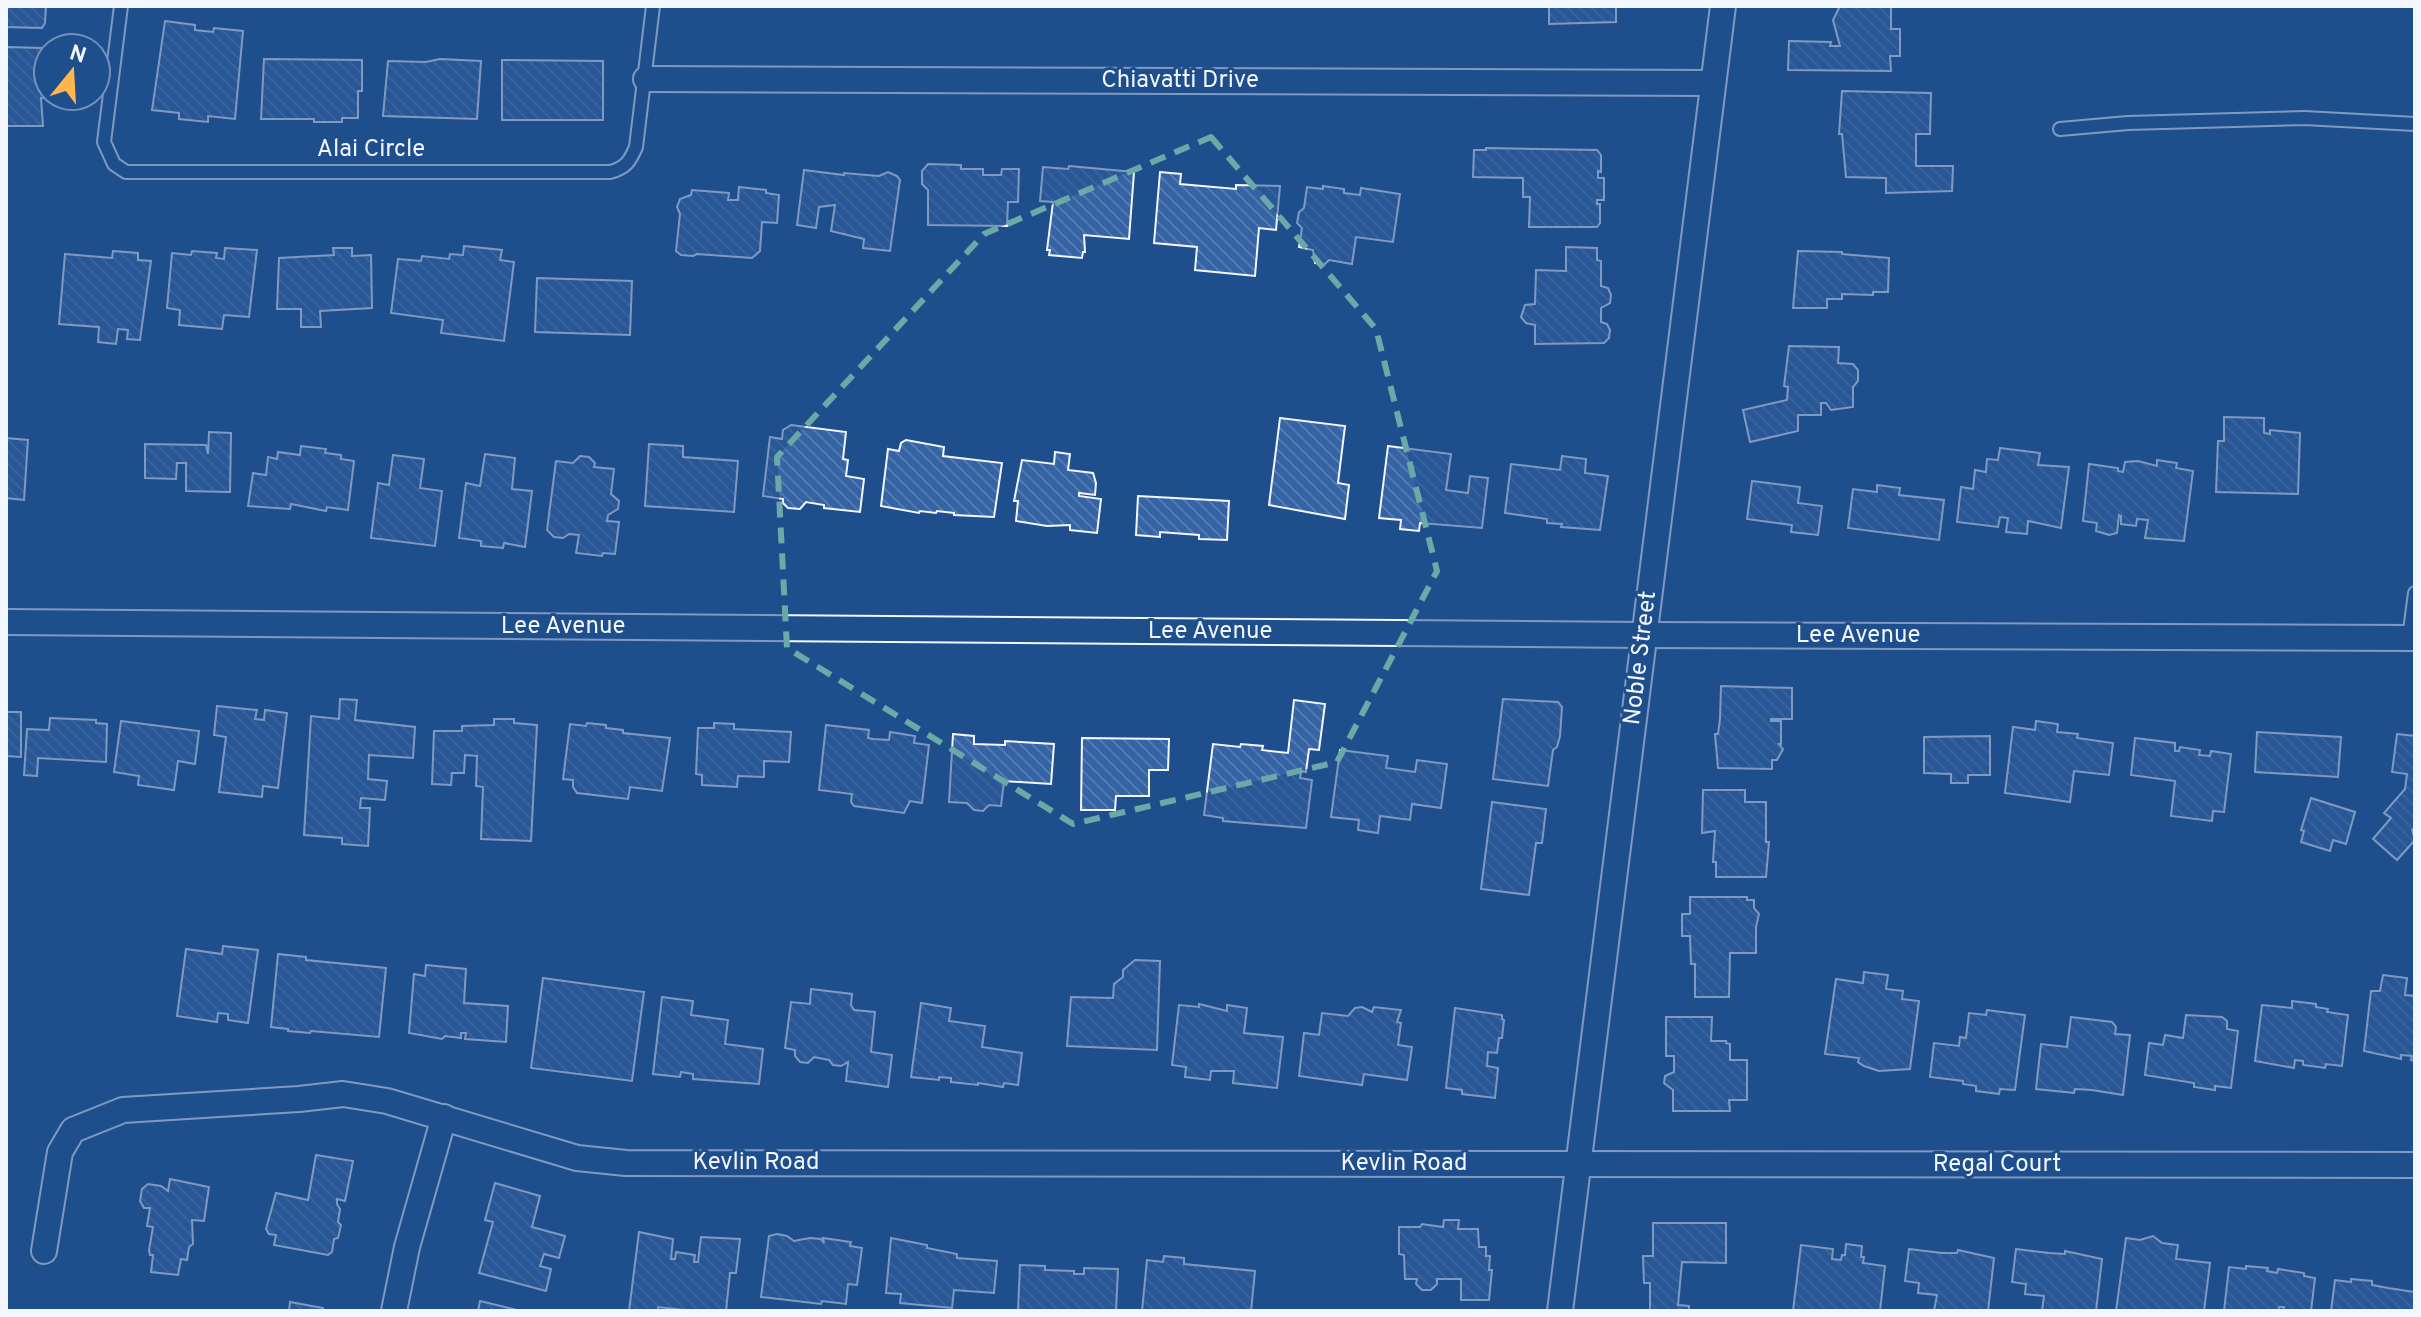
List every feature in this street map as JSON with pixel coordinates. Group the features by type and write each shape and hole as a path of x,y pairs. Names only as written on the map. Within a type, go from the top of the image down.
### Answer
{"street":[{"name":"Noble Street","path":"1560,1311 1723,6"},
{"name":"Chiavatti Drive","path":"646,79 1713,83"},
{"name":"Lee Avenue","path":"6,622 2412,638"},
{"name":"Kevlin Road","path":"44,1251 60,1152 73,1130 123,1110 343,1094 387,1101 577,1158 626,1163 1579,1165"},
{"path":"394,1311 407,1247 444,1117"},
{"name":"Regal Court","path":"1579,1165 2415,1165"}],"lane":[{"name":"Alai Circle","path":"121,6 104,142 114,164 126,172 610,172 622,169 631,160 636,147 653,6"},
{"path":"2060,129 2128,123 2304,118 2415,124"},
{"path":"2412,638 2415,593"}],"highlighted area":[{"path":"1211,137 1376,329 1437,571 1337,762 1073,824 787,648 777,457 984,234"}],"building":[{"path":"6,6 46,6 45,23 42,28 6,27"},
{"path":"1549,6 1616,6 1616,22 1549,24"},
{"path":"1840,6 1891,6 1891,29 1900,29 1900,56 1890,56 1891,71 1788,70 1789,41 1831,42 1830,46 1840,46 1833,20"},
{"path":"165,21 195,25 195,30 243,31 235,119 208,116 208,122 179,119 179,113 152,110"},
{"path":"6,47 32,48 32,112 42,112 43,126 6,126"},
{"path":"264,59 362,60 358,118 342,118 342,122 261,119"},
{"path":"440,59 481,61 477,119 383,116 388,61 426,62"},
{"path":"502,60 603,61 603,120 502,120"},
{"path":"1842,91 1931,93 1930,134 1916,134 1916,166 1953,166 1952,191 1886,193 1886,178 1846,177 1842,134 1839,134"},
{"path":"1474,150 1597,150 1601,155 1598,178 1604,178 1604,200 1597,200 1600,204 1600,223 1597,227 1529,227 1530,197 1523,197 1523,178 1473,177"},
{"path":"928,164 983,169 983,175 1001,175 1002,169 1019,169 1018,202 1008,202 1007,226 928,225 928,190 922,184 922,171"},
{"path":"1069,166 1134,172 1129,239 1084,235 1085,252 1082,258 1049,255 1053,202 1040,201 1043,167 1068,169"},
{"path":"804,170 879,176 888,172 897,176 900,180 890,251 863,248 864,239 831,231 835,205 819,207 816,228 797,225"},
{"path":"1160,172 1181,174 1180,184 1236,189 1236,185 1280,186 1276,230 1259,228 1255,276 1195,270 1197,247 1154,243"},
{"path":"1323,186 1360,195 1361,188 1400,194 1393,242 1356,237 1352,264 1329,260 1324,265 1315,263 1313,250 1299,247 1302,228 1297,223 1299,212 1304,208 1307,187 1323,189"},
{"path":"739,187 779,195 777,223 762,222 760,251 752,258 681,255 676,251 680,199 691,195 692,190 729,193 728,200 738,200"},
{"path":"464,246 502,250 500,260 514,262 504,341 441,333 443,320 391,313 398,259 421,261 422,256 449,259 450,254 463,255"},
{"path":"1566,247 1597,248 1597,260 1601,261 1601,286 1608,288 1611,295 1610,303 1601,308 1601,322 1607,324 1610,330 1609,338 1604,343 1535,344 1535,325 1526,323 1521,317 1525,305 1535,304 1536,270 1566,271"},
{"path":"225,248 257,250 249,317 224,315 222,329 179,325 180,310 167,308 172,253 217,253 216,258 224,259"},
{"path":"333,248 352,248 352,256 371,255 372,308 320,311 321,327 301,327 301,309 277,309 279,258 334,255"},
{"path":"113,251 138,253 138,260 151,261 140,340 127,339 128,330 118,329 116,344 98,342 99,327 59,324 65,254 112,258"},
{"path":"1798,251 1889,258 1888,292 1842,294 1842,299 1827,299 1827,308 1793,308"},
{"path":"537,278 632,281 630,335 535,332"},
{"path":"1789,346 1839,347 1838,363 1853,364 1858,370 1858,381 1853,387 1853,407 1831,410 1826,403 1821,403 1821,415 1798,415 1798,431 1750,442 1743,410 1787,400 1788,387 1784,386"},
{"path":"2224,417 2264,418 2264,433 2270,434 2270,430 2300,433 2298,494 2216,492 2218,441 2224,441"},
{"path":"1280,418 1345,426 1338,483 1349,485 1345,519 1269,505"},
{"path":"791,425 846,432 843,459 848,460 846,476 864,479 860,512 824,508 824,505 806,502 800,509 788,508 783,499 763,496 770,437 782,439 783,430"},
{"path":"209,432 231,433 230,492 186,491 186,463 177,463 176,479 145,478 145,444 206,445 208,454"},
{"path":"6,438 28,440 24,500 6,498"},
{"path":"906,440 944,447 943,456 1002,463 994,517 937,511 919,513 881,506 888,449 899,451 901,443"},
{"path":"649,444 683,446 683,457 738,461 734,512 645,506"},
{"path":"301,446 326,449 325,453 354,461 348,510 327,507 326,511 291,504 290,509 248,506 253,473 266,475 268,457 277,459 278,452 300,455"},
{"path":"1388,446 1451,454 1446,490 1468,493 1470,476 1488,478 1482,528 1420,523 1419,531 1400,529 1401,520 1379,518"},
{"path":"2000,448 2040,453 2038,465 2069,467 2061,528 2028,521 2027,534 2006,532 2008,518 2000,517 1998,527 1957,522 1961,487 1973,489 1975,470 1986,472 1987,459 1998,460"},
{"path":"1055,452 1070,454 1068,470 1093,473 1095,495 1079,493 1079,496 1101,499 1097,533 1070,530 1070,525 1047,526 1016,521 1018,501 1014,501 1022,460 1054,464"},
{"path":"485,454 515,458 512,489 532,491 525,547 504,543 503,548 481,546 481,541 459,538 466,483 480,486"},
{"path":"393,455 424,459 420,488 442,491 435,546 371,538 378,483 389,485"},
{"path":"580,456 589,457 595,463 594,467 614,469 611,494 619,501 618,509 608,515 607,521 619,522 615,554 576,553 579,535 554,537 547,530 556,461 573,463"},
{"path":"1562,456 1586,459 1585,473 1608,476 1600,530 1561,527 1562,524 1547,523 1547,519 1505,513 1511,464 1560,470"},
{"path":"2157,460 2177,463 2176,468 2193,471 2184,541 2145,538 2148,520 2137,519 2136,526 2121,524 2119,515 2117,533 2109,535 2096,531 2097,523 2083,521 2089,464 2118,468 2123,472 2125,462 2138,461 2157,466"},
{"path":"1752,481 1800,487 1798,503 1822,506 1818,535 1791,532 1792,525 1747,519"},
{"path":"1877,485 1900,488 1899,495 1944,500 1939,540 1848,528 1853,489 1877,492"},
{"path":"1138,496 1229,501 1227,540 1160,532 1160,537 1136,535"},
{"path":"1721,686 1792,688 1792,719 1771,719 1781,721 1779,744 1783,749 1777,760 1772,760 1772,769 1718,768 1715,734 1718,734 1720,719"},
{"path":"340,699 357,700 355,720 415,727 413,758 369,755 368,779 387,781 385,800 361,798 360,808 370,808 368,846 342,844 342,838 304,835 311,716 339,719"},
{"path":"1503,699 1558,702 1562,707 1560,736 1553,750 1548,786 1493,779"},
{"path":"1294,700 1325,704 1319,750 1309,749 1306,772 1301,771 1300,778 1312,780 1306,828 1223,821 1223,818 1204,815 1213,744 1263,746 1262,750 1288,753"},
{"path":"217,706 257,710 255,719 264,720 265,710 287,713 278,788 263,786 262,797 219,792 226,737 214,735"},
{"path":"6,712 21,712 21,757 6,756"},
{"path":"50,718 96,720 96,723 107,724 106,762 38,758 37,776 24,775 27,729 49,730"},
{"path":"494,719 514,719 514,723 537,725 531,841 481,839 483,787 476,786 477,756 465,755 464,773 452,773 451,785 432,784 434,731 462,731 462,726 494,725"},
{"path":"121,721 199,731 195,764 178,761 174,790 138,785 139,776 114,772"},
{"path":"2036,721 2058,724 2057,732 2078,734 2077,738 2113,743 2109,775 2074,771 2070,802 2005,793 2013,727 2035,730"},
{"path":"587,723 606,725 606,728 623,730 623,733 670,738 662,791 630,787 628,799 577,793 573,780 563,779 570,724 586,726"},
{"path":"714,723 734,724 734,729 791,732 789,762 764,761 764,777 738,776 737,787 702,785 702,775 696,774 698,728 714,728"},
{"path":"826,725 869,730 868,738 873,739 889,740 890,732 915,736 914,743 929,745 922,803 910,801 904,813 854,806 852,794 819,790"},
{"path":"2257,732 2341,737 2338,777 2255,772"},
{"path":"953,734 974,736 974,744 1005,745 1005,741 1054,744 1051,784 1004,781 1001,806 989,805 983,811 974,810 967,803 949,802"},
{"path":"2397,734 2415,736 2415,827 2412,830 2415,840 2397,860 2373,839 2391,818 2384,813 2405,789 2407,774 2392,772"},
{"path":"1990,736 1990,775 1968,775 1968,783 1951,783 1951,774 1924,773 1924,737"},
{"path":"1082,738 1169,739 1168,770 1149,770 1149,796 1116,796 1115,810 1081,810"},
{"path":"2135,738 2175,743 2175,751 2179,751 2180,747 2200,750 2199,755 2210,756 2211,751 2231,754 2224,812 2213,811 2212,821 2171,816 2175,781 2131,775"},
{"path":"1340,750 1388,756 1386,768 1415,772 1417,760 1447,764 1441,808 1412,804 1410,820 1380,816 1378,833 1358,830 1359,820 1331,817"},
{"path":"1703,790 1745,790 1745,802 1766,802 1766,842 1769,842 1766,877 1716,877 1716,862 1713,862 1715,831 1702,833"},
{"path":"2311,798 2355,812 2346,844 2333,840 2330,851 2301,842 2304,831 2301,830"},
{"path":"1492,802 1546,809 1542,843 1536,843 1529,895 1481,889"},
{"path":"1690,897 1747,897 1747,900 1754,900 1754,908 1759,914 1756,953 1730,953 1729,997 1695,997 1695,964 1691,964 1690,936 1682,936 1682,914 1690,914"},
{"path":"223,946 258,950 248,1023 228,1020 228,1014 218,1013 217,1022 177,1016 186,949 222,954"},
{"path":"278,954 386,968 379,1037 288,1031 271,1027"},
{"path":"1135,960 1160,961 1157,1050 1067,1046 1071,997 1113,998 1114,984 1123,977 1123,970"},
{"path":"426,965 466,969 464,1003 508,1006 506,1042 465,1039 466,1033 461,1033 461,1038 445,1036 442,1039 409,1033 414,974 425,976"},
{"path":"1864,972 1888,975 1886,989 1903,991 1902,999 1919,1001 1910,1069 1879,1071 1864,1066 1858,1062 1859,1058 1825,1054 1836,979 1863,983"},
{"path":"2383,975 2407,978 2405,995 2415,996 2415,1061 2411,1060 2412,1056 2401,1055 2401,1059 2364,1051 2371,991 2380,991"},
{"path":"543,978 644,992 632,1081 531,1068"},
{"path":"811,989 852,994 854,1010 875,1012 871,1052 892,1055 888,1087 846,1081 848,1062 841,1066 833,1065 829,1060 814,1057 808,1063 800,1062 795,1050 785,1048 791,1002 810,1004"},
{"path":"662,997 693,1001 691,1015 728,1020 725,1044 763,1049 759,1084 693,1079 693,1074 681,1072 680,1077 653,1074"},
{"path":"2292,1001 2316,1004 2316,1007 2328,1009 2327,1012 2348,1015 2342,1066 2326,1064 2325,1068 2303,1065 2303,1061 2295,1060 2294,1068 2255,1061 2262,1005 2292,1008"},
{"path":"921,1003 951,1008 949,1021 985,1026 982,1047 1022,1053 1018,1085 1004,1083 1003,1087 951,1082 951,1078 911,1077"},
{"path":"1199,1004 1227,1011 1227,1005 1247,1008 1244,1033 1283,1037 1277,1088 1233,1083 1234,1071 1211,1071 1210,1080 1185,1077 1186,1067 1172,1065 1179,1005 1199,1007"},
{"path":"1362,1007 1372,1012 1374,1007 1401,1010 1397,1022 1401,1023 1398,1045 1412,1047 1407,1080 1364,1074 1362,1085 1299,1076 1304,1033 1319,1035 1322,1013 1348,1016 1355,1008"},
{"path":"1455,1008 1502,1015 1502,1038 1499,1038 1497,1053 1488,1052 1487,1066 1498,1068 1495,1098 1462,1094 1462,1090 1446,1088"},
{"path":"1987,1010 2025,1015 2015,1090 2000,1089 1999,1094 1976,1091 1976,1086 1963,1084 1963,1081 1930,1077 1934,1043 1959,1046 1960,1037 1966,1038 1969,1013 1986,1015"},
{"path":"2186,1015 2222,1017 2227,1021 2227,1029 2238,1031 2231,1088 2215,1086 2215,1090 2194,1087 2194,1083 2145,1075 2149,1043 2163,1045 2165,1035 2183,1038"},
{"path":"1666,1017 1712,1017 1711,1041 1730,1044 1730,1060 1747,1060 1747,1100 1729,1100 1730,1111 1673,1111 1673,1090 1664,1083 1665,1076 1674,1072 1674,1056 1666,1056"},
{"path":"2071,1017 2112,1022 2116,1027 2115,1034 2130,1035 2123,1095 2092,1090 2075,1089 2074,1093 2036,1089 2041,1044 2067,1047"},
{"path":"316,1155 353,1161 345,1201 337,1199 340,1209 338,1222 341,1225 332,1252 328,1255 274,1245 276,1235 269,1234 266,1229 276,1193 308,1200"},
{"path":"170,1179 209,1187 204,1221 192,1220 193,1244 189,1247 187,1260 181,1259 178,1275 151,1272 153,1255 149,1250 153,1227 147,1226 150,1208 144,1208 140,1201 142,1189 148,1184 161,1186 168,1191"},
{"path":"495,1183 540,1196 532,1227 565,1236 559,1258 544,1254 540,1266 551,1269 546,1291 479,1273 493,1222 485,1220"},
{"path":"1444,1220 1459,1220 1458,1229 1478,1229 1479,1247 1486,1247 1486,1256 1490,1256 1489,1300 1461,1300 1461,1279 1437,1279 1431,1290 1422,1290 1416,1284 1417,1279 1405,1279 1404,1255 1399,1254 1399,1227 1420,1227 1422,1224 1443,1227"},
{"path":"1653,1223 1726,1223 1726,1263 1682,1262 1678,1305 1689,1306 1689,1311 1650,1311 1650,1283 1644,1283 1643,1256 1653,1256"},
{"path":"639,1232 673,1239 671,1259 675,1259 676,1252 695,1255 694,1262 698,1262 701,1237 740,1239 736,1273 730,1273 726,1311 658,1307 658,1311 629,1311"},
{"path":"777,1234 794,1241 810,1238 821,1239 824,1243 823,1238 851,1242 850,1246 862,1248 857,1285 848,1284 846,1304 761,1297 769,1236"},
{"path":"2153,1236 2162,1243 2178,1245 2176,1259 2210,1263 2204,1311 2116,1311 2126,1238 2140,1240"},
{"path":"891,1238 957,1254 957,1258 997,1261 994,1293 954,1290 952,1308 900,1303 901,1294 886,1293"},
{"path":"1846,1244 1862,1246 1863,1263 1885,1266 1880,1311 1793,1311 1801,1245 1833,1249 1832,1259 1841,1260"},
{"path":"1909,1249 1942,1253 1957,1253 1958,1250 1994,1258 1988,1311 1934,1311 1937,1295 1918,1293 1919,1283 1905,1281"},
{"path":"2016,1249 2065,1254 2065,1251 2102,1259 2096,1311 2042,1311 2044,1296 2025,1294 2026,1284 2012,1282"},
{"path":"1164,1256 1184,1258 1184,1264 1255,1271 1251,1311 1142,1311 1147,1260 1163,1262"},
{"path":"1020,1265 1045,1266 1045,1270 1074,1271 1074,1274 1084,1274 1084,1268 1118,1269 1116,1311 1018,1311"},
{"path":"2246,1266 2268,1268 2267,1271 2277,1273 2278,1269 2304,1273 2304,1276 2315,1278 2311,1311 2283,1311 2284,1307 2279,1307 2279,1311 2224,1311 2229,1267 2246,1269"},
{"path":"2351,1279 2415,1292 2415,1311 2331,1311 2335,1280 2351,1282"},
{"path":"480,1301 521,1311 478,1311"},
{"path":"290,1302 323,1308 322,1311 289,1311"}]}
